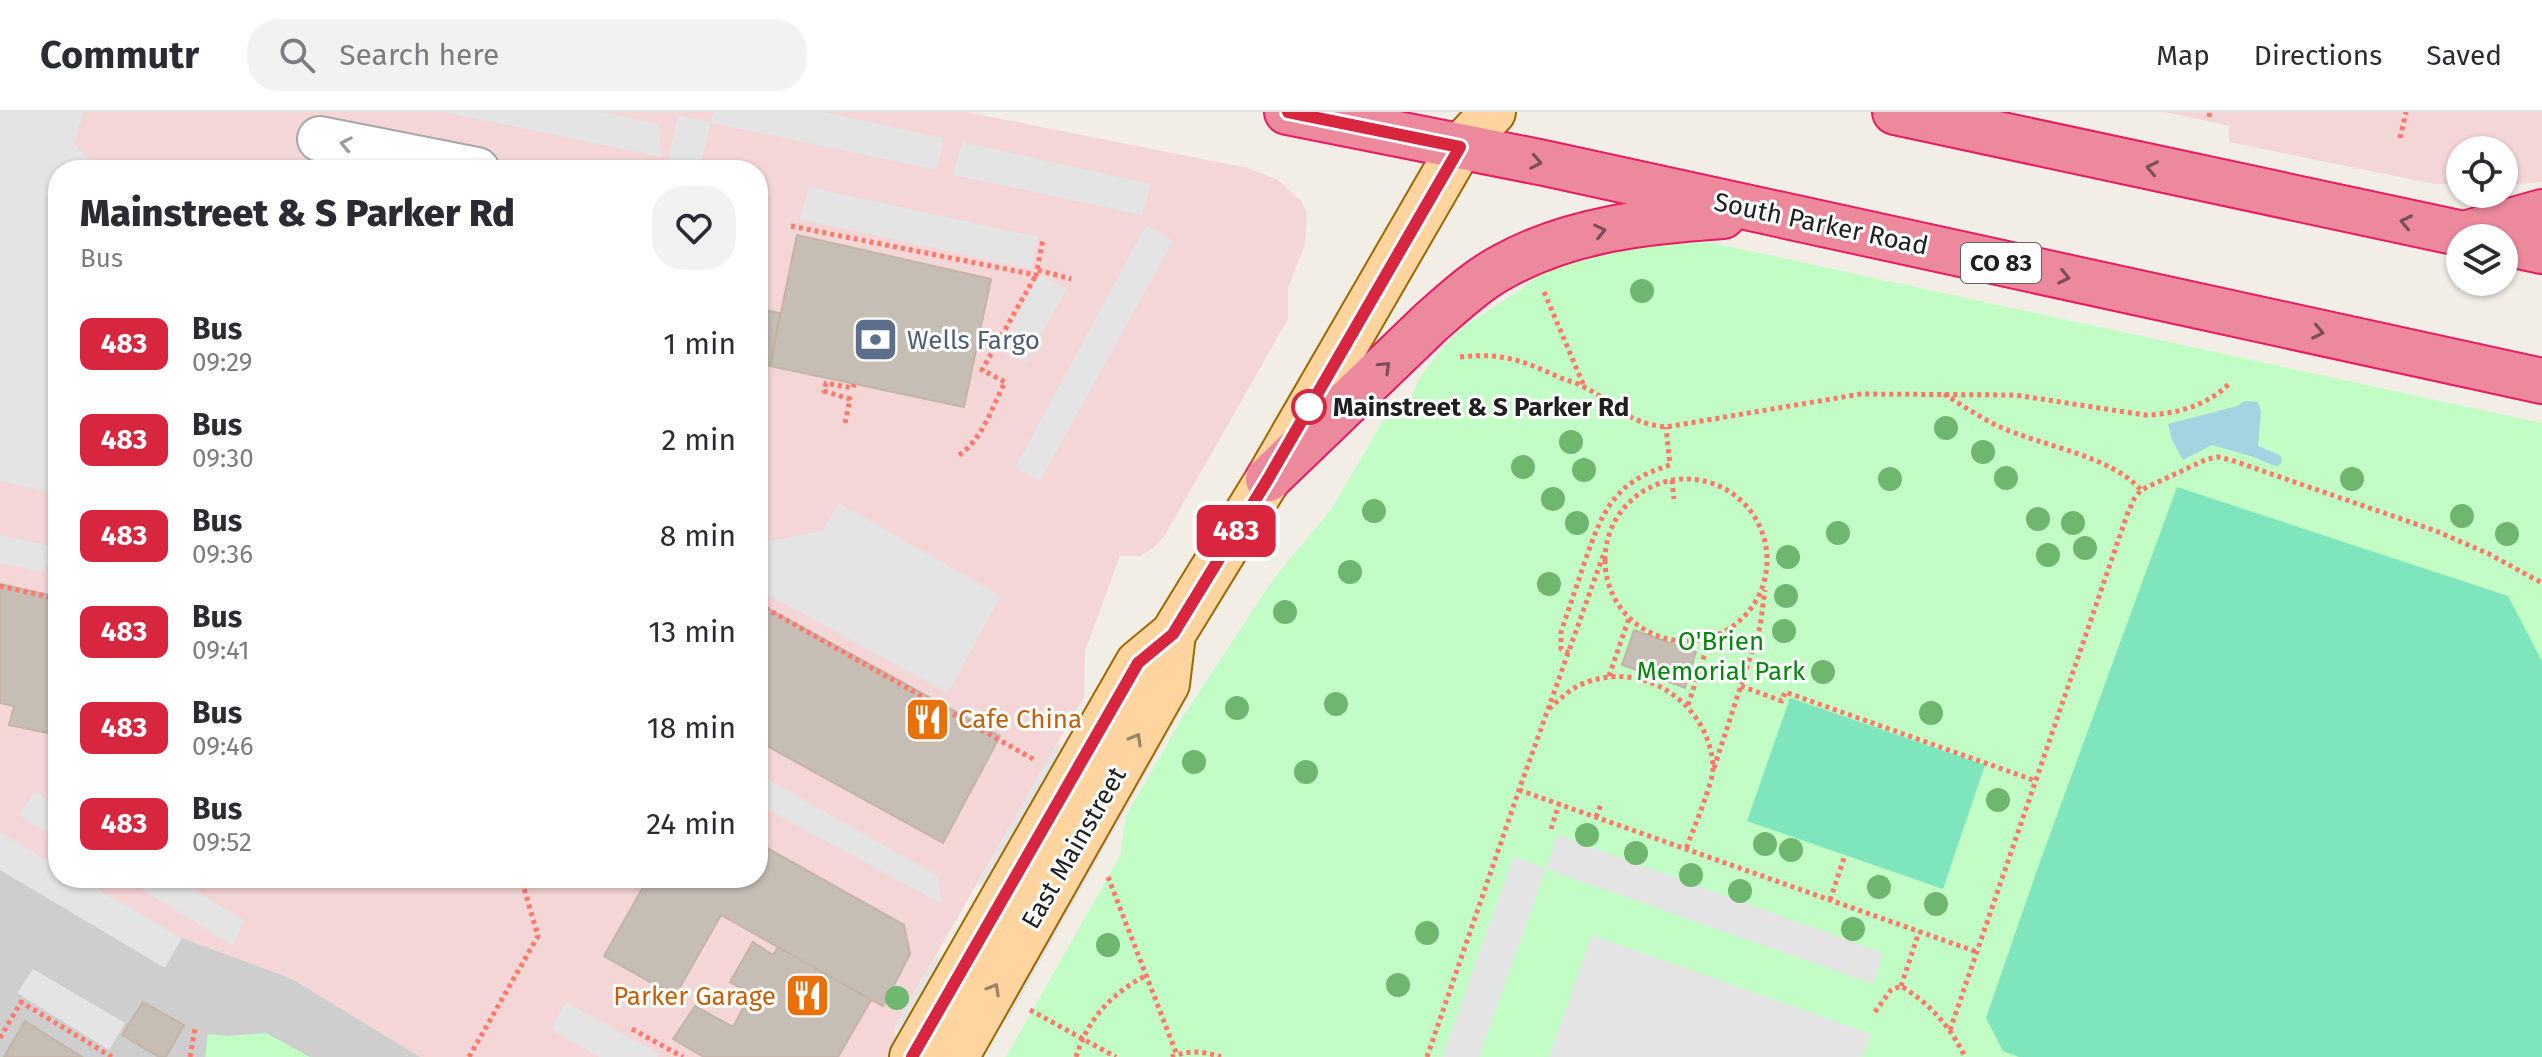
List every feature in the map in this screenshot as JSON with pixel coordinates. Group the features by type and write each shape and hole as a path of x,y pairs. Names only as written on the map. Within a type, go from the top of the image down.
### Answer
{"highway":[{"name":"South Parker Road","path":"1287,112 1462,130 1769,212 2542,381"},
{"path":"1895,112 2446,230"},
{"path":"1268,479 1431,322 1502,267 1554,244 1608,229 1669,220 1769,212"},
{"path":"2515,224 2542,212"},
{"path":"2518,246 2542,251"}],"main road":[{"name":"East Mainstreet","path":"912,1057 1138,663 1173,634 1268,479 1462,130 1493,112"},
{"name":"East Mainstreet","path":"956,1057 1167,684 1173,634"}],"lane":[{"path":"320,139 426,160"}],"path":[{"path":"2400,138 2406,112"},
{"path":"791,226 1071,279"},
{"path":"959,455 970,448 977,438 1005,382 982,370 1037,273 1043,239"},
{"path":"893,257 896,247"},
{"path":"1543,290 1585,387"},
{"path":"1456,357 1481,354 1511,357 1585,387 1627,417 1666,427 1861,394 2015,395 2145,415 2163,414 2202,403 2217,396 2229,384"},
{"path":"845,423 850,399 824,391 826,383 853,388 854,384"},
{"path":"1943,394 1998,426 2111,468 2141,490"},
{"path":"1569,653 1561,649 1561,632 1599,522 1610,503 1625,487 1670,465 1666,427"},
{"path":"1950,1030 2127,515 2141,490 2207,459 2218,457 2231,460 2436,531 2489,554 2542,583"},
{"path":"1417,1057 1427,1056 1615,521 1630,502 1650,487 1689,478 1716,483 1744,503 1761,528 1768,570 1760,627 1686,849"},
{"path":"1672,480 1674,499"},
{"path":"1604,553 1609,588 1629,618 1667,638 1694,641 1710,637 1747,614 1766,585"},
{"path":"0,586 48,597"},
{"path":"768,610 1038,761"},
{"path":"1609,676 1629,618"},
{"path":"1688,705 1710,637"},
{"path":"1548,709 1576,686 1609,676 1633,678 1659,686 1688,705 1703,732 1714,770"},
{"path":"1741,686 1782,701 1785,692 2036,781"},
{"path":"1519,790 1977,952"},
{"path":"1596,817 1602,802"},
{"path":"1551,829 1559,804"},
{"path":"1830,900 1845,855"},
{"path":"1106,869 1174,1056 1206,1052 1221,1057"},
{"path":"469,1057 538,936 524,888"},
{"path":"1875,1012 1891,990 1901,986 1919,932"},
{"path":"1076,1057 1082,1038 1114,995 1145,976"},
{"path":"1901,986 1931,1008 1950,1030 1965,1057"},
{"path":"0,1038 21,1002 112,1057"},
{"path":"1025,1008 1116,1057"},
{"path":"190,1057 195,1028"},
{"path":"632,1029 683,1057"}],"shaded area":[{"path":"0,112 967,112 1248,168 1278,180 1301,201 1307,213 1305,244 1288,288 1288,319 1165,535 1140,556 1120,556 1085,651 1084,697 894,1028 899,1049 895,1057 420,1057 292,979 182,938 96,888 768,888 768,160 48,160 48,860 0,832"},
{"path":"0,112 84,112 74,143 89,160 48,160 48,492 0,481"},
{"path":"444,112 603,112 659,124 661,157"},
{"path":"714,112 823,112 944,138 937,170 711,123 702,160 668,160 678,115 711,122"},
{"path":"2165,112 2542,112 2542,182 2518,184 2518,136 2446,136 2446,184 2434,184 2229,142 2229,126"},
{"path":"962,142 1151,184 1142,215 953,175"},
{"path":"809,187 1038,237 1031,269 800,219"},
{"path":"1146,225 1173,241 1040,481 1015,468"},
{"path":"1040,274 1067,289 1026,362 999,350"},
{"path":"839,503 1001,596 948,693 768,594 768,541 822,531"},
{"path":"0,535 48,546 45,573 0,563"},
{"path":"1150,740 1161,746 1007,1022 994,1015"},
{"path":"1057,743 1071,752 991,889 978,883"},
{"path":"768,780 938,876 942,904 768,809"},
{"path":"35,792 48,800 48,833 19,815"},
{"path":"0,832 48,860 48,888 96,888 182,938 292,979 420,1057 0,1057"},
{"path":"0,832 48,860 48,888 96,888 182,938 165,968 0,870"},
{"path":"1558,835 1883,953 1873,984 1546,869"},
{"path":"1514,856 1546,869 1479,1057 1442,1057"},
{"path":"139,888 191,888 245,921 233,945"},
{"path":"1592,935 1871,1034 1862,1057 1549,1057"},
{"path":"936,956 949,964 906,1035 894,1028"},
{"path":"33,969 125,1023 109,1050 17,993"},
{"path":"566,1002 659,1054 657,1057 599,1057 551,1029"}],"green space":[{"name":"O'Brien Memorial Park","path":"1690,238 2542,423 2542,1057 1006,1057 1121,854 1126,816 1180,721 1274,578 1331,510 1382,422 1410,401 1419,378 1443,348 1460,329 1526,286 1550,263 1588,250"},
{"path":"2177,487 2508,596 2542,661 2542,1057 2019,1057 2003,1051 1986,1018"},
{"path":"1790,698 1985,765 1943,889 1747,821"},
{"path":"266,1033 310,1057 205,1057 208,1034"}],"water":[{"path":"2245,401 2258,402 2261,412 2257,458 2212,445 2183,460 2172,440 2168,424 2237,406"}],"building":[{"name":"Wells Fargo","path":"797,235 991,279 964,407 770,366"},
{"path":"768,310 780,313 768,366"},
{"path":"0,584 48,595 48,733 9,725 14,706 0,703"},
{"path":"768,608 1000,736 943,843 768,747"},
{"path":"1634,630 1696,652 1685,688 1622,665"},
{"path":"768,849 904,925 910,954 883,1006 721,915 675,996 604,956 643,888 768,888"},
{"name":"Parker Garage","path":"753,942 773,955 778,947 871,1000 838,1057 704,1057 673,1039 695,1006 733,1027 751,993 730,982"},
{"path":"143,1002 184,1025 166,1057 159,1057 122,1035"},
{"path":"25,1021 82,1057 4,1057"}],"waterway":[{"path":"2245,447 2276,460"}],"bus line":[{"name":"483","path":"912,1057 1138,663 1173,634 1268,479 1460,147 1288,112"}],"place":[{"name":"Wells Fargo","path":"876,340"},
{"name":"Mainstreet & S Parker Rd","path":"1309,407"},
{"name":"Cafe China","path":"927,719"},
{"name":"Parker Garage","path":"807,996"}]}
